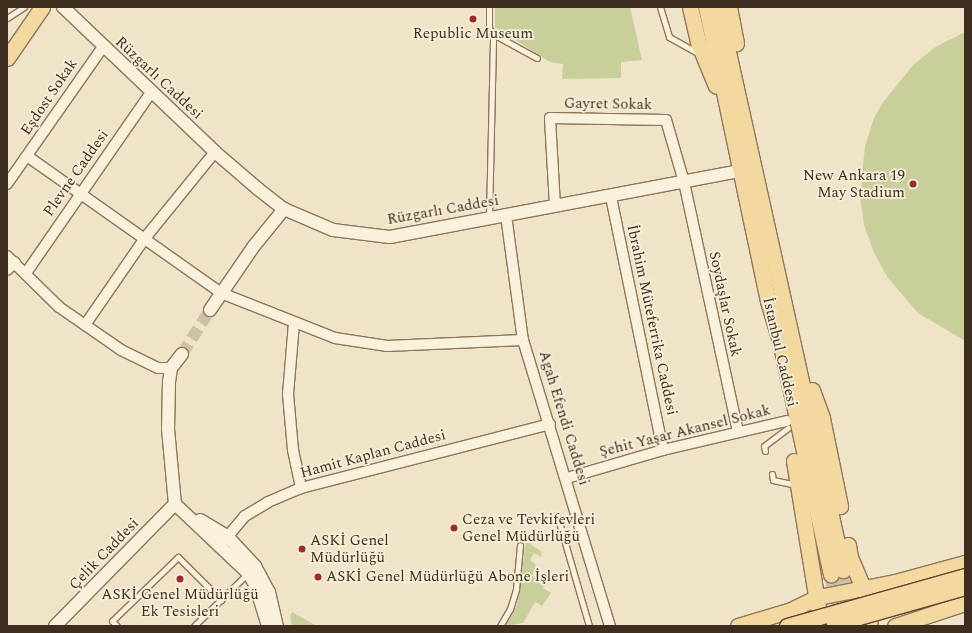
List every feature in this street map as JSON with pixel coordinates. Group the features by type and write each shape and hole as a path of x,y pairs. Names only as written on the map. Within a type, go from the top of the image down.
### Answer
{"main road":[{"path":"7,41 33,7"},
{"path":"7,58 42,7"},
{"name":"İstanbul Caddesi","path":"690,7 704,56 739,129"},
{"name":"İstanbul Caddesi","path":"706,7 739,129 787,339 837,572"},
{"name":"İstanbul Caddesi","path":"718,7 739,129"},
{"name":"İstanbul Caddesi","path":"729,7 735,40 739,129 739,170 768,301 787,339"},
{"path":"787,339 787,424 818,597 821,623 965,587"},
{"path":"787,339 822,418 850,558 871,607 869,626"},
{"path":"738,626 790,610 818,597 863,589 965,562"},
{"path":"786,626 965,576"},
{"path":"895,626 965,603"}],"street":[{"name":"Rüzgarlı Caddesi","path":"63,7 103,47 152,91 215,152 284,209 333,230 390,237 488,218 611,197 739,170"},
{"name":"Eşdost Sokak","path":"7,184 103,47"},
{"name":"Plevne Caddesi","path":"26,273 152,91"},
{"name":"Gayret Sokak","path":"555,206 550,118 666,120 684,182"},
{"path":"85,325 145,238 215,152"},
{"path":"27,156 221,293 294,323 335,338 387,346 523,340"},
{"name":"Soydaşlar Sokak","path":"684,182 738,432"},
{"name":"İbrahim Müteferrika Caddesi","path":"611,197 663,450"},
{"path":"210,310 284,209"},
{"name":"Agah Efendi Caddesi","path":"506,215 523,340 567,478 610,626"},
{"path":"7,270 11,259 59,306 121,350 158,368 171,368"},
{"path":"294,323 288,394 293,450 301,488"},
{"path":"182,354 171,368 168,430 175,504 255,566 262,578 277,626"},
{"name":"Hamit Kaplan Caddesi","path":"224,541 245,516 268,502 301,488 550,424"},
{"name":"Şehit Yaşar Akansel Sokak","path":"567,478 663,450 738,432 787,424"},
{"name":"Çelik Caddesi","path":"55,626 175,504"},
{"path":"224,541 256,584 268,626"}],"lane":[{"path":"7,18 24,7"},
{"path":"490,7 489,28 493,34 538,58"},
{"path":"660,7 664,30 669,37 704,56"},
{"path":"488,218 493,34"},
{"path":"765,451 764,446 787,424"},
{"path":"772,474 773,480 799,486"},
{"path":"557,516 589,626"},
{"path":"500,626 510,609 516,588 520,545"},
{"path":"117,626 112,621 178,557 220,600"},
{"path":"194,626 248,573"}],"green space":[{"path":"495,7 630,7 642,60 621,62 621,78 562,79 563,64 550,62 495,27"},
{"name":"New Ankara 19 May Stadium","path":"965,32 965,341 918,313 888,278 874,253 864,225 860,196 865,146 874,118 883,102 914,64 937,46"},
{"path":"526,541 542,552 541,557 534,553 530,560 536,565 532,576 545,584 543,588 551,593 542,606 535,602 523,623 505,626 517,605"},
{"path":"292,612 317,626 292,626 290,616"}],"tunnel":[{"path":"182,354 210,310"},
{"path":"843,570 855,626"},
{"path":"831,574 844,623"}],"place":[{"name":"Republic Museum","path":"473,19"},
{"name":"New Ankara 19 May Stadium","path":"913,184"},
{"name":"Ceza ve Tevkifevleri Genel Müdürlüğü","path":"454,528"},
{"name":"ASKİ Genel Müdürlüğü","path":"302,549"},
{"name":"ASKİ Genel Müdürlüğü Abone İşleri","path":"318,577"},
{"name":"ASKİ Genel Müdürlüğü Ek Tesisleri","path":"180,579"}]}
